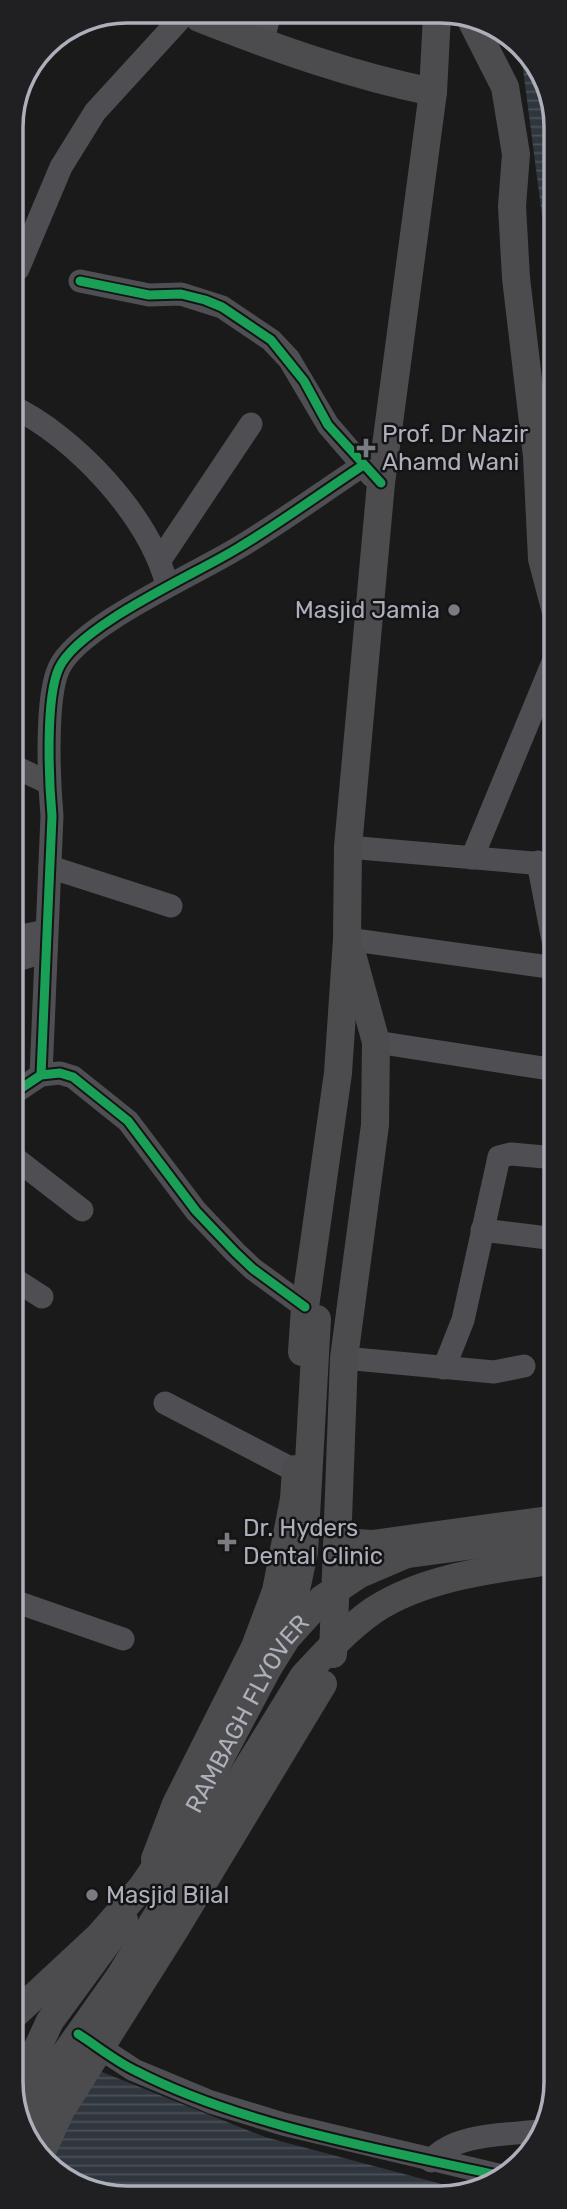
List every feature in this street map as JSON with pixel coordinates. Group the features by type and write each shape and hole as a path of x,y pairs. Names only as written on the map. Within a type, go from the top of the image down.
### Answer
{"main road":[{"path":"226,23 265,30 393,84 433,92"},
{"path":"23,2079 44,2032 125,1919 152,1865 176,1804 255,1647 276,1591 294,1499 311,1313 347,1094 338,1073 347,939 348,847 371,474 433,92 437,23"},
{"path":"476,29 505,87 516,154 512,206 516,278 537,456 544,567"},
{"name":"RAMBAGH FLYOVER","path":"45,2146 61,2110 174,1931 332,1668 344,1358 375,1125 376,1042 347,939"},
{"path":"286,1639 304,1552 311,1313"},
{"path":"298,1439 342,1437"},
{"path":"339,1537 544,1513"},
{"path":"339,1537 373,1544 544,1521"},
{"name":"RAMBAGH FLYOVER","path":"23,2007 99,1936 142,1887 188,1819 254,1693 286,1639 322,1600 338,1587 384,1562 434,1548 544,1535"},
{"path":"33,2125 71,2044 142,1941 303,1676 334,1643 375,1610 440,1581 544,1562"}],"street":[{"path":"23,257 61,167 95,112 176,23"},
{"path":"41,1075 52,816 49,783 53,681 60,665 83,641 167,585 371,474 328,425 289,359 271,340 222,307 181,294 149,295 80,281"},
{"path":"23,412 56,431 87,458 160,560 167,585"},
{"path":"160,560 251,424"},
{"path":"472,858 544,684"},
{"path":"23,771 49,783"},
{"path":"348,847 544,864"},
{"path":"50,867 171,906"},
{"path":"23,938 46,941"},
{"path":"347,939 544,966"},
{"path":"23,955 46,941"},
{"path":"376,1042 544,1068"},
{"path":"23,1088 41,1075 60,1073 73,1077 128,1121 212,1228 253,1269 311,1313"},
{"path":"444,1368 463,1320 499,1157 511,1154 544,1157"},
{"path":"23,1164 82,1210"},
{"path":"482,1230 544,1238"},
{"path":"23,1285 42,1297"},
{"path":"344,1358 494,1372 524,1366"},
{"path":"165,1403 296,1471"},
{"path":"23,1604 123,1639"},
{"path":"23,2015 44,2032"},
{"path":"71,2044 211,2102 431,2161 489,2173"},
{"path":"431,2161 440,2151 469,2141 530,2134"}],"shaded area":[{"path":"522,63 541,100 543,113 544,231"},
{"path":"23,2040 265,2137 447,2185 127,2186 87,2178 64,2165 49,2151 34,2128 24,2096"}],"cycle path":[{"path":"80,281 149,295 181,294 222,307 271,340 304,381 328,425 381,483"},
{"path":"41,1075 52,816 50,719 59,668 71,652 113,618 254,538 362,466"},
{"path":"23,1087 41,1075 60,1073 73,1077 128,1121 196,1211 235,1252 253,1269 305,1307"},
{"path":"78,2034 136,2071 221,2107 313,2134 489,2173"}],"place":[{"name":"Prof. Dr Nazir Ahamd Wani","path":"366,448"},
{"name":"Masjid Jamia","path":"454,610"},
{"name":"Dr. Hyders Dental Clinic","path":"227,1542"},
{"name":"Masjid Bilal","path":"92,1895"}]}
